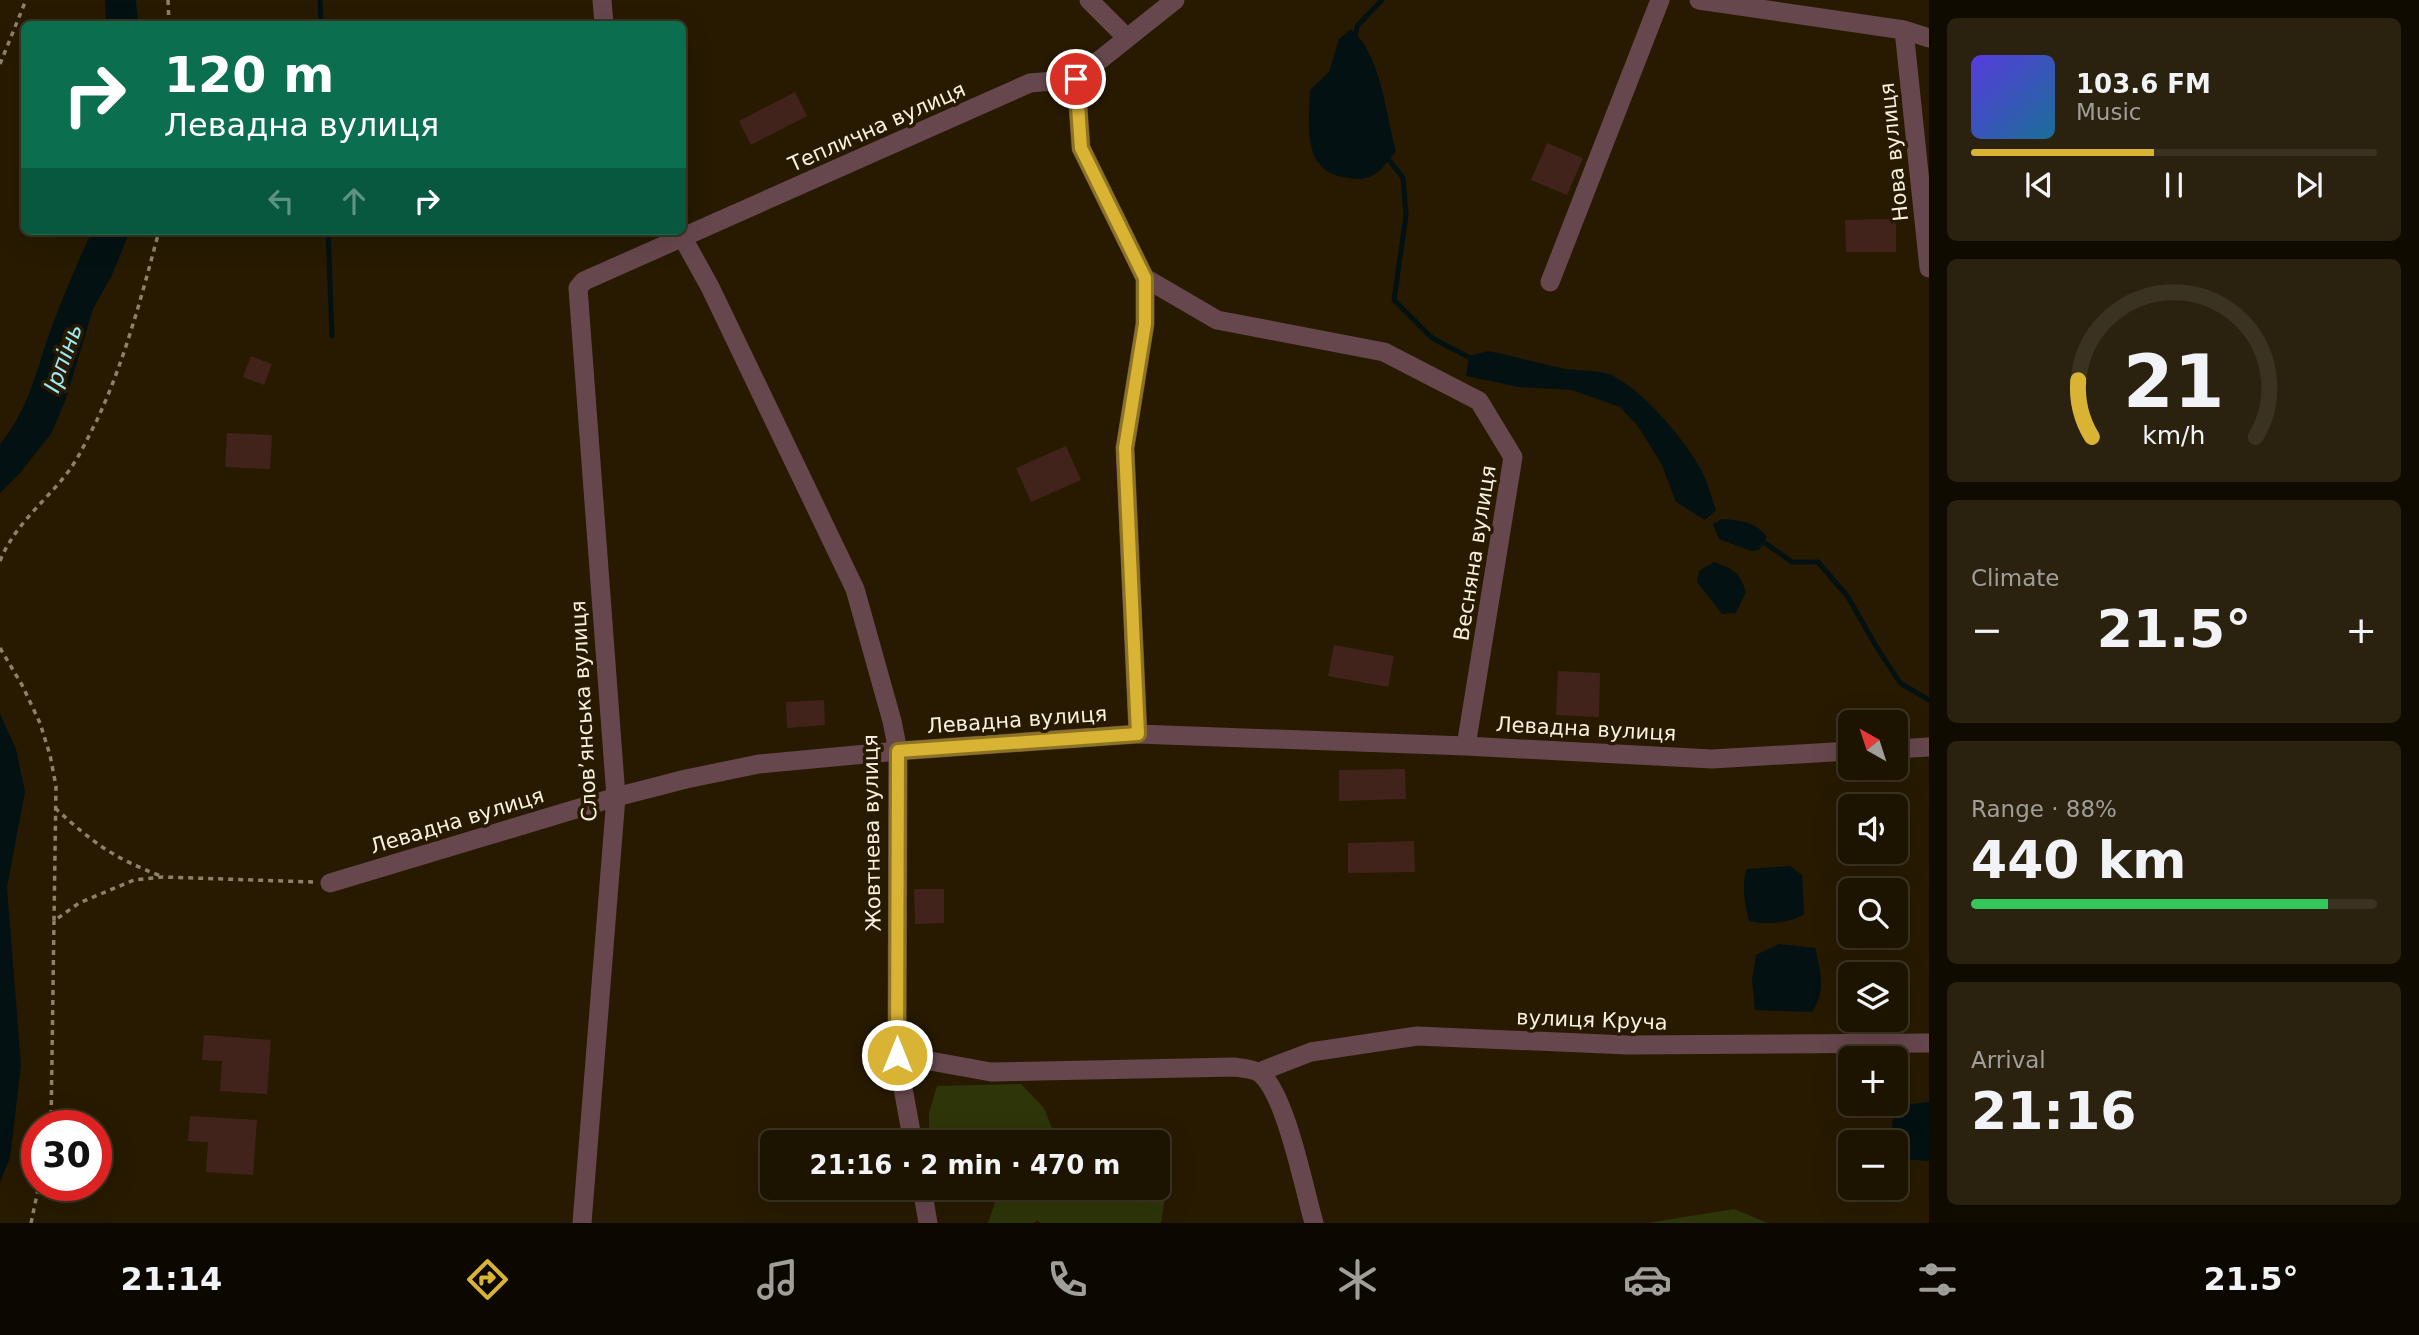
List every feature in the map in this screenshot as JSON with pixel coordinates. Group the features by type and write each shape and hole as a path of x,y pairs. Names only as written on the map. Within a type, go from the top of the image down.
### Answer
{"street":[{"path":"602,0 604,21"},
{"path":"1089,0 1126,38"},
{"path":"1138,734 1125,448 1145,324 1145,278 1081,148 1076,79 1175,0"},
{"path":"1550,282 1660,0"},
{"path":"1699,0 1904,30 1929,38"},
{"name":"Нова вулиця","path":"1904,30 1929,268"},
{"name":"Теплична вулиця","path":"686,231 1030,83 1076,79"},
{"name":"Теплична вулиця","path":"584,282 678,235"},
{"name":"Жовтнева вулиця","path":"681,235 710,287 855,589 892,721 898,751 897,1055 911,1130"},
{"name":"Весняна вулиця","path":"1145,278 1217,320 1384,352 1479,401 1513,457 1466,746"},
{"name":"Словʼянська вулиця","path":"582,1223 616,797 578,296 578,288 584,282"},
{"name":"Левадна вулиця","path":"330,883 616,797 759,764 898,751 1138,734 1466,746 1712,759 1838,752"},
{"path":"1908,748 1929,747"},
{"name":"вулиця Круча","path":"897,1055 991,1072 1224,1067 1259,1072 1311,1052 1417,1036 1628,1045 1929,1043"},
{"path":"1259,1072 1275,1090 1282,1108 1314,1223"},
{"path":"924,1200 928,1223"}],"path":[{"path":"0,64 26,0"},
{"path":"168,0 169,21"},
{"path":"0,561 20,526 68,472 86,442 113,386 158,235"},
{"path":"0,648 40,723 56,786 51,1110"},
{"path":"55,808 84,835 110,854 163,877"},
{"path":"54,921 79,903 134,880 163,877 330,883"},
{"path":"31,1223 36,1201"}],"green space":[{"path":"1021,1084 1044,1108 1053,1130 929,1130 929,1113 937,1086"},
{"path":"996,1200 1164,1200 1161,1223 1041,1223 1037,1220 1034,1223 988,1223"},
{"path":"1734,1209 1768,1223 1647,1223"}],"water":[{"path":"105,0 136,0 138,21 106,21"},
{"path":"1351,29 1370,54 1376,69 1396,151 1376,173 1357,179 1333,174 1322,167 1315,157 1309,132 1310,90 1329,72 1339,39"},
{"name":"Ірпінь","path":"90,235 128,235 112,275 93,309 66,399 51,434 0,493 0,444 25,403 71,278"},
{"path":"1488,351 1566,369 1609,374 1621,380 1648,402 1685,444 1703,475 1716,510 1705,520 1676,502 1661,463 1637,425 1620,407 1572,390 1519,387 1466,376 1469,356"},
{"path":"1722,519 1747,523 1758,528 1767,537 1759,550 1751,551 1719,539 1713,524"},
{"path":"1714,562 1735,572 1744,585 1746,592 1736,613 1722,614 1697,582 1699,571"},
{"path":"0,714 16,749 25,792 7,887 21,1065 10,1158 0,1182"},
{"path":"1790,866 1802,875 1804,914 1778,922 1749,921 1744,888 1747,869"},
{"path":"1779,944 1815,948 1821,989 1812,1012 1755,1010 1752,980 1756,955"},
{"path":"1929,1102 1929,1161 1908,1159 1908,1130 1892,1130 1893,1116 1908,1116 1908,1104"}],"building":[{"path":"795,92 807,116 751,145 739,121"},
{"path":"1547,143 1583,158 1567,195 1531,180"},
{"path":"1896,219 1896,252 1846,252 1845,220"},
{"path":"251,356 272,364 264,385 243,377"},
{"path":"227,433 272,435 270,469 225,467"},
{"path":"1066,446 1081,480 1031,502 1016,468"},
{"path":"1334,645 1394,656 1388,687 1328,676"},
{"path":"1558,671 1600,673 1599,717 1556,715"},
{"path":"824,700 825,725 787,728 786,702"},
{"path":"1405,769 1406,799 1339,801 1339,770"},
{"path":"1414,841 1415,872 1348,873 1348,843"},
{"path":"914,889 944,889 944,923 915,924"},
{"path":"204,1035 271,1040 267,1094 220,1091 222,1061 202,1060"},
{"path":"190,1116 257,1120 253,1175 206,1172 208,1142 188,1141"}],"waterway":[{"path":"320,0 321,21"},
{"path":"1355,40 1357,26 1382,0"},
{"path":"1386,156 1403,178 1406,215 1394,300 1432,338 1474,360"},
{"path":"328,235 332,336"},
{"path":"1759,542 1765,543 1792,562 1818,562 1848,597 1900,683 1929,700"}],"route":[{"path":"897,1055 898,751 1138,734 1125,448 1145,324 1145,278 1081,148 1076,79"}]}
